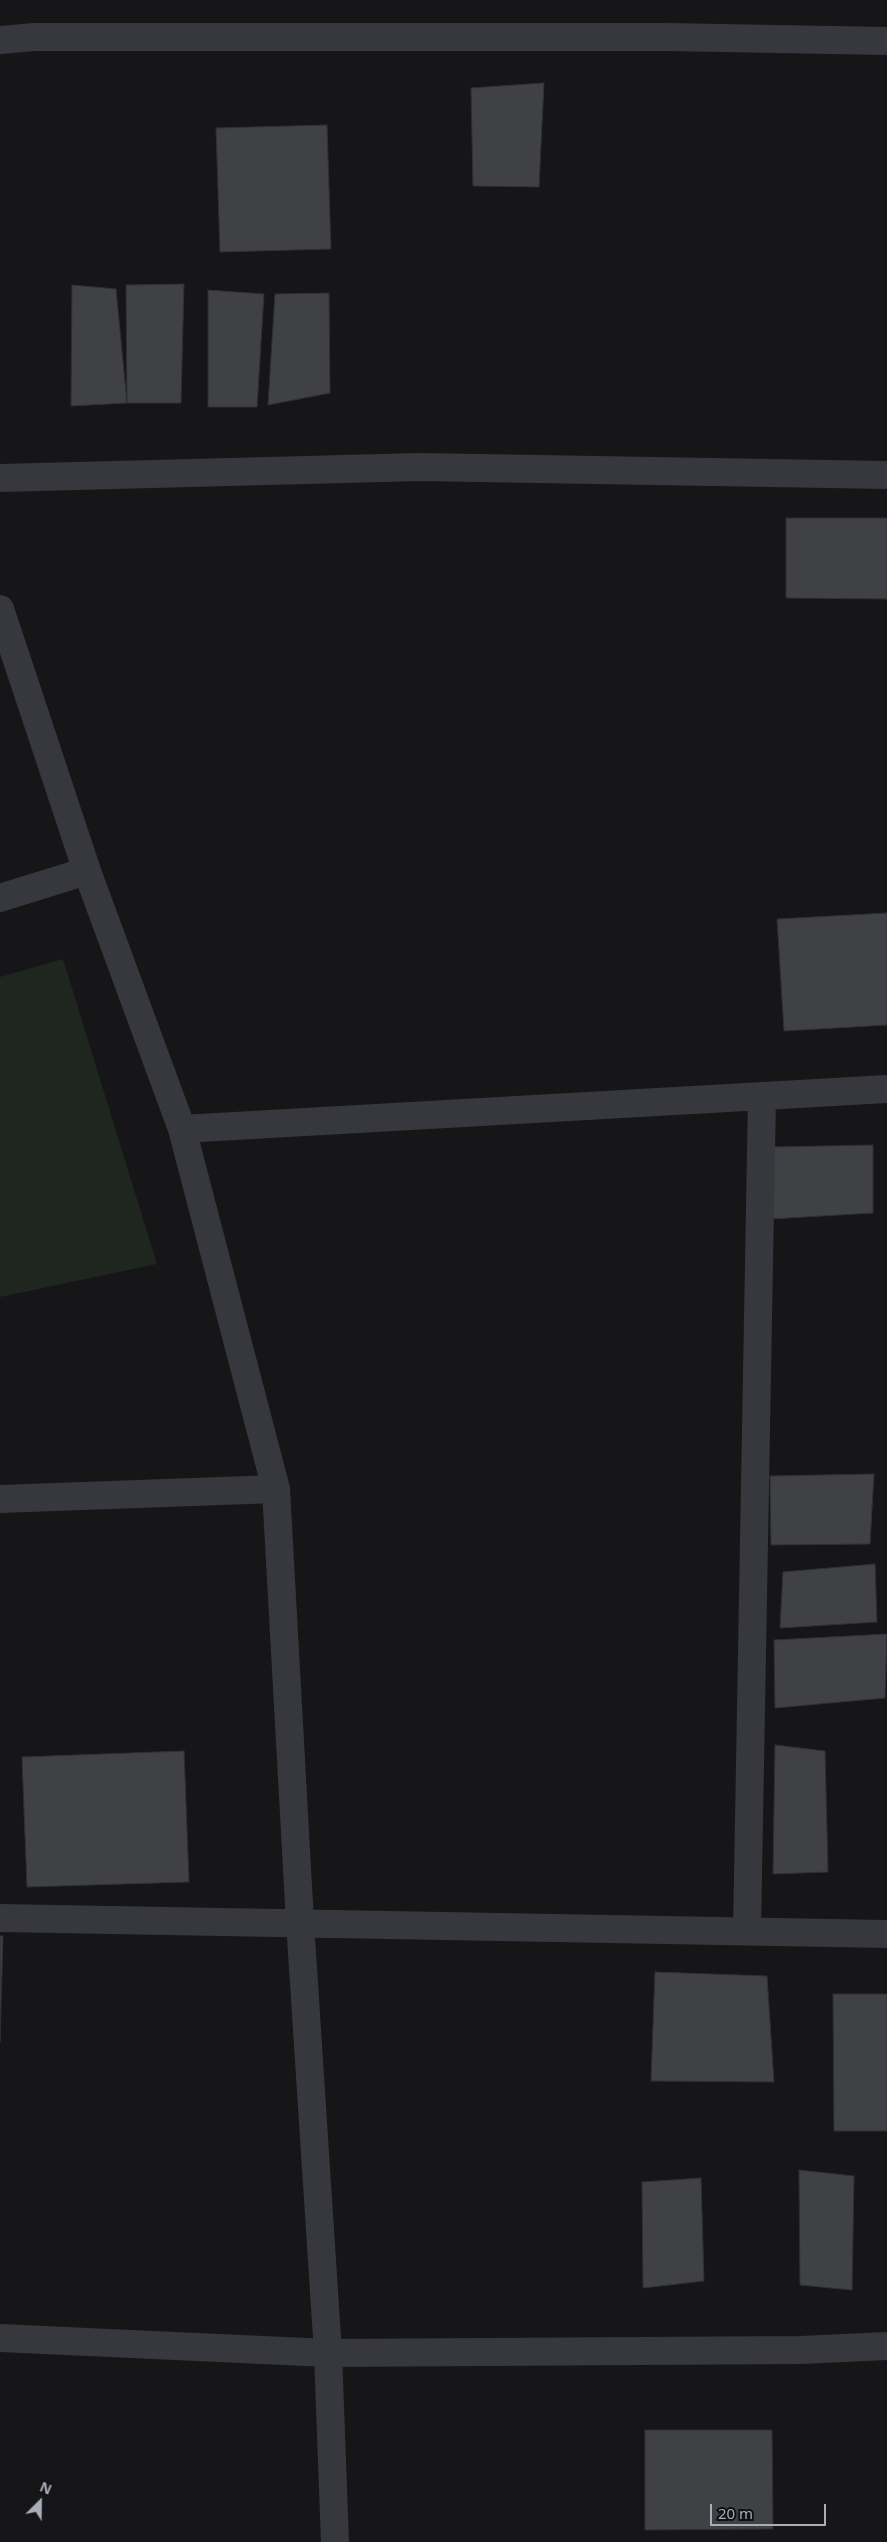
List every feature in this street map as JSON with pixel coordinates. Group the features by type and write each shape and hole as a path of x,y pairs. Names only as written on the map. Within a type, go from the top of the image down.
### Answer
{"street":[{"path":"0,40 34,37 666,37 887,42"},
{"path":"0,478 420,467 887,475"},
{"path":"0,609 87,871 182,1129 276,1489 300,1922 328,2353 335,2542"},
{"path":"0,898 87,871"},
{"path":"182,1129 887,1089"},
{"path":"747,1931 762,1096"},
{"path":"0,1499 276,1489"},
{"path":"0,1918 887,1934"},
{"path":"0,2338 328,2353 791,2350 887,2346"}],"shaded area":[{"path":"63,959 157,1264 0,1297 0,977"}],"building":[{"path":"544,83 539,187 473,186 471,88"},
{"path":"327,125 331,249 220,252 216,128"},
{"path":"184,284 181,403 127,403 126,285"},
{"path":"72,285 116,289 127,403 71,406"},
{"path":"208,290 264,294 257,407 208,407"},
{"path":"329,293 330,393 268,405 275,294"},
{"path":"786,518 887,518 887,599 786,598"},
{"path":"887,913 887,1025 784,1031 777,919"},
{"path":"873,1145 873,1213 771,1219 774,1147"},
{"path":"874,1474 870,1544 771,1545 770,1476"},
{"path":"875,1564 877,1622 780,1628 783,1572"},
{"path":"887,1634 885,1698 775,1708 774,1640"},
{"path":"775,1745 825,1751 828,1872 773,1874"},
{"path":"184,1751 189,1882 27,1887 22,1757"},
{"path":"0,1936 3,1936 0,2042"},
{"path":"655,1972 767,1976 774,2082 651,2081"},
{"path":"833,1994 887,1994 887,2131 834,2131"},
{"path":"799,2170 854,2176 852,2290 800,2285"},
{"path":"701,2178 704,2281 643,2288 642,2182"},
{"path":"645,2430 772,2430 773,2529 645,2530"}]}
